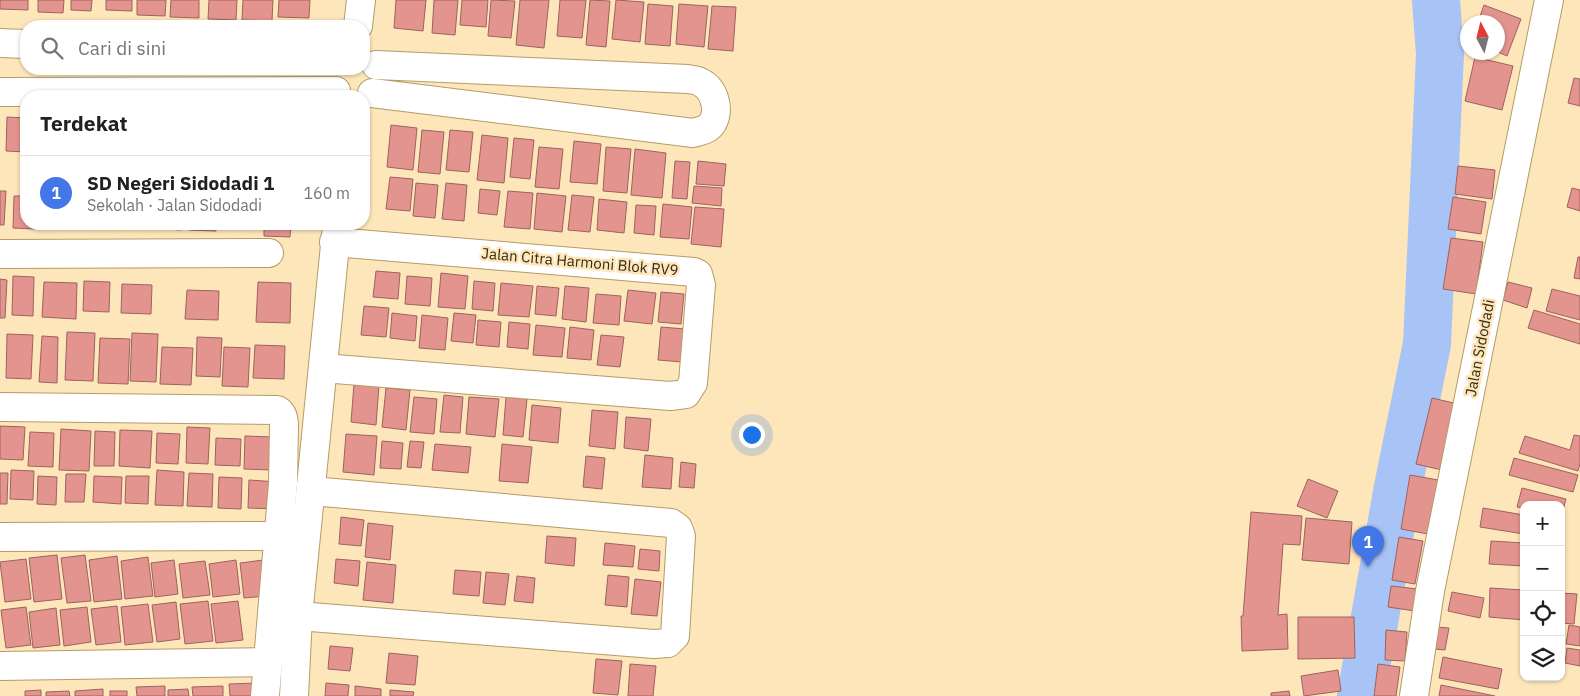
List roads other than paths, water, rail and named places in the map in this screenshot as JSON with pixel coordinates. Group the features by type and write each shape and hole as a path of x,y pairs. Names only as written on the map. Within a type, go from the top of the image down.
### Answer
{"street":[{"path":"359,20 361,0"},
{"name":"Jalan Sidodadi","path":"1414,696 1430,592 1549,0"},
{"path":"0,43 20,44"},
{"path":"370,93 379,80 370,60 688,79 700,82 713,94 715,115 711,124 704,130 693,132 370,96"},
{"path":"96,90 337,85"},
{"path":"0,92 20,92"},
{"path":"294,696 298,616 312,491 335,233"},
{"name":"Jalan Citra Harmoni Blok RV9","path":"323,368 670,396 686,394 693,384 701,285 698,274 694,272 335,233"},
{"path":"0,254 269,253"},
{"path":"0,407 277,410 280,412 284,419 283,484 265,696"},
{"path":"298,616 654,644 668,643 675,636 681,536 675,524 662,521 312,491"},
{"path":"0,537 278,536"},
{"path":"0,666 268,662"}],"waterway":[{"path":"1361,696 1398,487 1427,344 1440,54 1436,0"}],"place":[{"name":"SD Negeri Sidodadi 1","path":"1368,567"}]}
